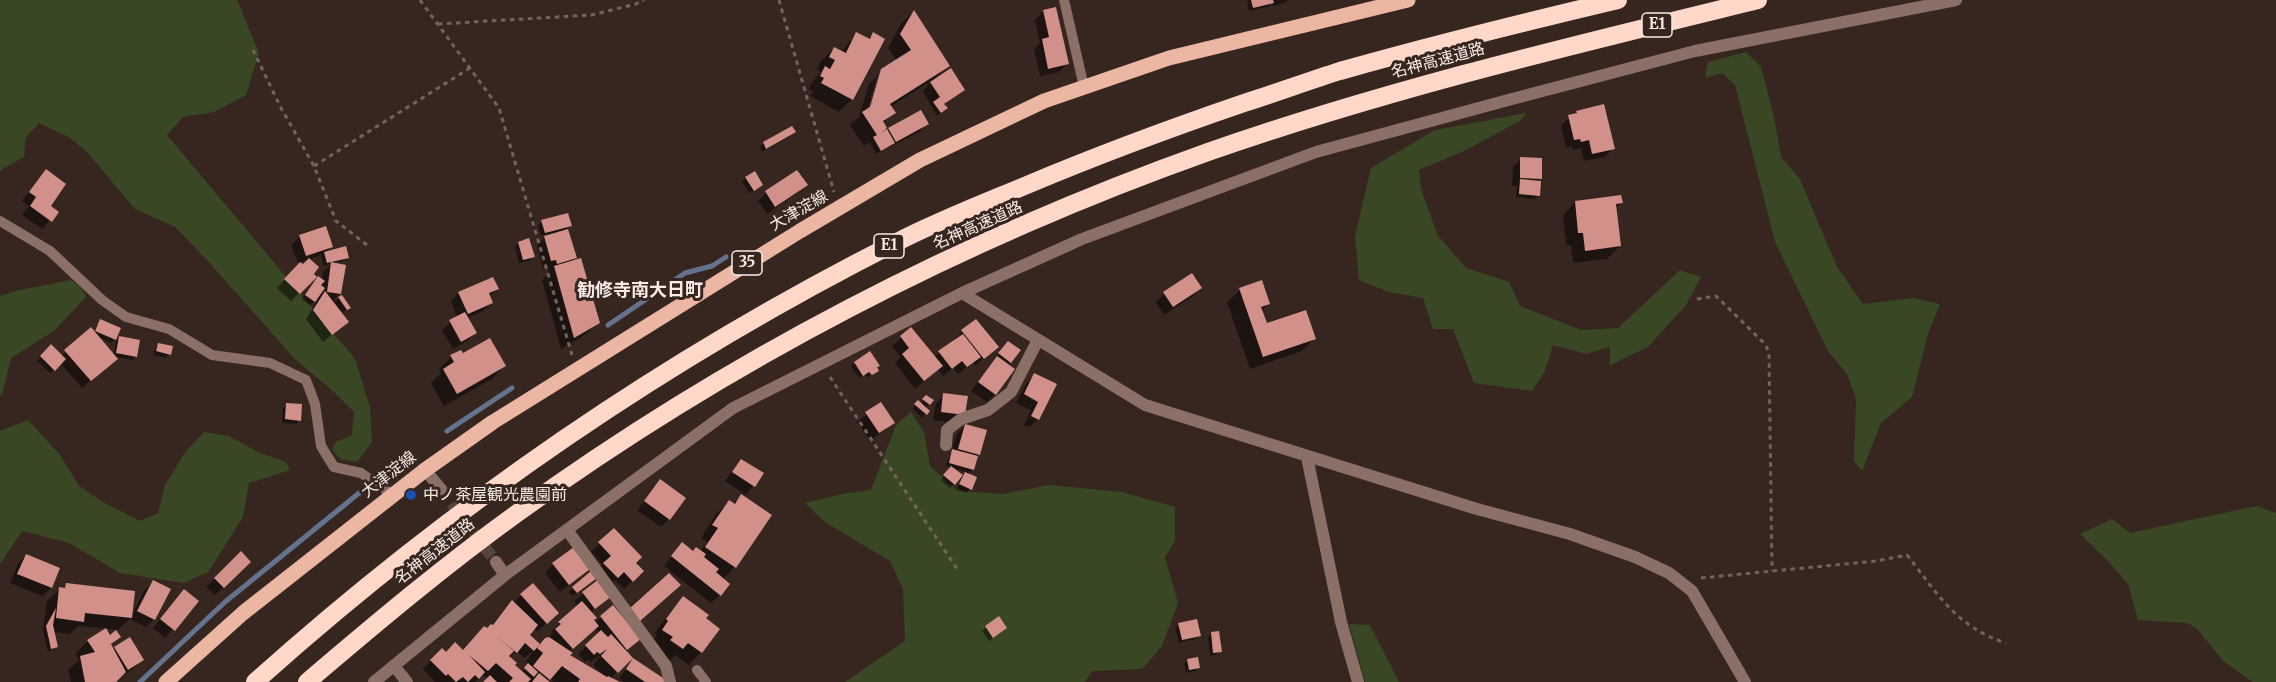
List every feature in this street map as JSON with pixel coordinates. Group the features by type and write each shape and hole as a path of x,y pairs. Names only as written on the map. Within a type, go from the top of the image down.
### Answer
{"highway":[{"name":"名神高速道路","path":"255,682 436,530 595,416 772,308 902,240 1079,162 1325,76 1443,43 1618,0"},
{"name":"名神高速道路","path":"307,682 385,615 455,560 516,514 608,451 787,343 948,260 1095,195 1209,152 1339,110 1479,69 1758,0"}],"main road":[{"name":"大津淀線","path":"166,682 243,613 425,470 576,369 920,160 1044,101 1169,58 1408,0"}],"street":[{"path":"374,682 505,575 734,408 962,293 1082,239 1316,152 1695,51 1956,0"},
{"path":"962,293 1145,405 1477,509 1570,534 1635,557 1669,573 1692,591 1745,682"},
{"path":"946,445 947,430 961,419 988,410 1011,392 1038,340"},
{"path":"1306,457 1341,622 1358,682"},
{"path":"425,470 441,489"},
{"path":"567,530 666,666 670,682"},
{"path":"496,562 505,575"},
{"path":"394,666 407,682"}],"lane":[{"path":"1064,0 1084,87"},
{"path":"0,221 50,251 102,300 126,317 169,328 212,355 270,363 306,380 315,404 321,446 334,467 361,473 393,495"},
{"path":"697,670 706,682"}],"path":[{"path":"420,0 499,108 576,369"},
{"path":"438,24 591,15 644,0"},
{"path":"778,0 839,209"},
{"path":"253,50 281,108 314,166 336,221 367,245"},
{"path":"314,166 470,68"},
{"path":"1697,299 1716,296 1765,344 1769,352 1772,571"},
{"path":"821,363 959,572"},
{"path":"1681,582 1695,578 1876,561 1907,555 1959,619 1989,638 2006,643"}],"green space":[{"path":"0,0 237,0 259,53 246,95 214,112 183,117 167,135 355,359 370,407 372,442 357,462 340,459 332,449 336,442 352,435 354,412 294,358 175,227 135,209 87,152 70,138 39,123 26,137 24,157 0,172"},
{"path":"1746,52 1761,67 1774,117 1781,157 1800,179 1837,267 1863,304 1913,298 1940,304 1928,334 1912,397 1881,423 1862,471 1854,461 1856,399 1847,374 1828,351 1775,242 1735,85 1722,73 1705,78 1708,62"},
{"path":"1527,113 1520,121 1462,152 1419,170 1421,189 1438,236 1466,268 1509,282 1520,306 1581,330 1618,328 1680,270 1701,277 1686,305 1648,347 1610,365 1610,347 1586,354 1553,345 1545,371 1532,391 1474,383 1453,329 1433,329 1423,298 1389,292 1359,280 1355,236 1371,168 1435,130"},
{"path":"71,280 82,289 86,297 54,331 11,358 0,396 0,296"},
{"path":"911,412 924,432 930,466 958,491 1003,494 1049,485 1122,492 1175,507 1175,541 1165,557 1178,603 1162,646 1142,669 1092,671 1085,682 845,682 905,641 903,589 890,561 825,522 805,503 871,490 896,425"},
{"path":"28,420 60,455 79,486 103,502 140,521 158,513 165,485 186,451 204,432 228,436 260,453 286,462 290,470 249,483 243,517 208,572 184,583 120,573 69,543 22,531 0,564 0,431"},
{"path":"2257,506 2276,513 2276,682 2253,682 2223,661 2198,630 2188,623 2138,620 2128,584 2080,534 2112,519 2130,533"},
{"path":"1349,624 1370,625 1399,682 1365,682"}],"building":[{"path":"1251,0 1273,0 1274,3 1253,8"},
{"path":"1056,7 1069,64 1048,69 1042,39 1049,37 1043,10"},
{"path":"914,10 950,66 890,104 896,113 883,121 887,128 881,133 887,129 895,143 881,151 873,137 877,135 862,112 870,107 881,69 911,50 900,34"},
{"path":"856,32 870,39 873,32 885,39 853,100 821,83 824,78 820,76 825,66 830,69 835,60 829,57 834,47 846,53"},
{"path":"951,68 965,90 944,104 948,108 941,113 933,102 940,97 930,82"},
{"path":"1604,104 1615,149 1592,154 1589,140 1581,142 1580,139 1574,140 1568,115"},
{"path":"921,110 929,124 896,142 888,128"},
{"path":"792,126 796,132 766,149 763,142"},
{"path":"1520,157 1542,158 1542,179 1520,178"},
{"path":"46,169 66,184 51,206 59,212 52,222 30,206 36,197 29,192"},
{"path":"797,170 808,185 775,207 765,191"},
{"path":"755,171 763,185 754,191 745,177"},
{"path":"1520,179 1541,181 1540,196 1519,194"},
{"path":"1621,195 1623,203 1616,204 1621,246 1585,251 1583,233 1578,233 1575,201"},
{"path":"568,213 572,226 545,233 541,220"},
{"path":"326,226 333,247 306,256 299,235"},
{"path":"568,229 577,258 557,264 556,260 551,261 544,236"},
{"path":"529,238 535,257 523,260 518,242"},
{"path":"346,246 349,258 327,263 324,252"},
{"path":"309,258 319,267 314,274 317,277 300,294 284,279 300,262 303,264"},
{"path":"581,258 600,323 574,338 554,266"},
{"path":"331,262 346,265 341,294 327,292"},
{"path":"1192,273 1202,288 1173,307 1163,292"},
{"path":"318,276 325,281 321,285 325,288 315,302 305,295"},
{"path":"493,277 499,289 489,293 493,303 468,314 458,292"},
{"path":"1262,280 1270,304 1261,307 1267,323 1306,310 1316,339 1263,357 1239,288"},
{"path":"325,291 349,322 332,335 313,310"},
{"path":"342,295 351,308 347,310 338,297"},
{"path":"465,312 477,333 461,342 449,320"},
{"path":"100,319 121,328 116,340 95,331"},
{"path":"976,319 999,347 984,359 961,330"},
{"path":"91,327 118,359 91,381 64,350"},
{"path":"911,327 943,366 924,381 902,354 909,348 900,336"},
{"path":"963,334 981,357 967,367 962,361 952,369 938,351"},
{"path":"119,336 140,340 137,357 116,353"},
{"path":"490,338 506,366 457,394 443,369 454,362 450,355 461,350 463,353"},
{"path":"1008,341 1021,350 1011,363 998,353"},
{"path":"158,343 173,346 171,355 156,351"},
{"path":"51,344 66,359 55,371 40,356"},
{"path":"870,351 880,366 877,367 879,371 872,375 869,372 863,376 854,362"},
{"path":"997,356 1015,369 996,395 978,382"},
{"path":"1034,373 1057,384 1039,420 1031,416 1038,402 1024,394"},
{"path":"943,393 968,396 965,415 941,412"},
{"path":"926,395 934,400 930,405 922,399"},
{"path":"918,400 930,411 927,415 914,404"},
{"path":"881,402 895,423 879,433 865,412"},
{"path":"286,403 302,404 301,421 285,419"},
{"path":"965,424 987,430 980,455 958,449"},
{"path":"952,449 978,456 974,470 949,463"},
{"path":"741,459 764,473 755,487 732,472"},
{"path":"951,466 963,475 955,485 943,475"},
{"path":"965,472 977,477 972,490 959,484"},
{"path":"660,479 686,498 670,520 644,501"},
{"path":"741,494 772,515 736,568 705,547 718,528 712,525 729,500 735,504"},
{"path":"614,528 642,557 636,563 644,571 633,582 624,572 618,578 603,563 611,556 598,542"},
{"path":"682,542 693,551 696,547 706,554 704,557 719,569 716,572 730,584 721,596 671,556"},
{"path":"574,547 590,569 569,585 552,563"},
{"path":"241,551 251,562 224,588 214,578"},
{"path":"26,554 60,568 52,588 17,574"},
{"path":"591,571 597,578 577,593 572,587"},
{"path":"669,573 681,585 640,621 629,609"},
{"path":"599,579 612,596 595,609 582,592"},
{"path":"153,580 171,589 155,620 137,611"},
{"path":"66,583 135,591 132,618 85,613 84,622 56,618 59,587 65,588"},
{"path":"533,583 559,613 547,624 520,594"},
{"path":"184,589 199,601 175,631 160,619"},
{"path":"683,596 709,615 706,618 720,629 702,653 688,643 683,649 670,640 673,637 662,630 668,621 666,619"},
{"path":"512,600 538,625 530,635 540,644 534,651 525,643 517,653 492,633 514,651 509,656 517,663 515,665 531,679 528,682 509,682 513,678 496,663 488,671 469,655 485,672 479,679 475,675 468,682 463,677 456,682 448,674 446,676 430,660 442,648 446,652 455,642 463,650 484,626 487,628 493,625"},
{"path":"582,601 597,618 594,620 599,626 573,649 555,629 561,624 558,622"},
{"path":"613,605 641,639 627,650 600,616"},
{"path":"56,608 53,625 58,647 51,649 46,626"},
{"path":"999,616 1007,628 993,638 985,626"},
{"path":"1197,619 1201,636 1182,640 1178,623"},
{"path":"106,628 110,635 116,630 121,637 111,644 126,672 116,682 85,682 80,656 95,652 87,640"},
{"path":"601,630 608,637 611,634 633,658 618,673 601,656 607,649 594,655 585,645"},
{"path":"1219,631 1222,652 1213,653 1211,632"},
{"path":"130,637 144,660 128,670 114,647"},
{"path":"549,637 573,653 570,655 620,682 578,682 580,679 562,666 550,680 533,666 543,653 537,648 545,638"},
{"path":"1198,657 1200,668 1189,670 1187,659"},
{"path":"633,658 666,680 665,682 645,682 626,669"},
{"path":"528,663 538,672 534,677 524,668"},
{"path":"539,673 550,682 532,682"},
{"path":"490,675 497,682 483,682"}],"waterway":[{"path":"608,325 685,273 712,266 726,257"},
{"path":"447,431 512,388"},
{"path":"140,682 225,602 364,489"}],"tunnel":[{"path":"441,489 496,562"}],"place":[{"name":"中ノ茶屋観光農園前","path":"411,495"}],"district":[{"name":"勧修寺南大日町","path":"640,291"}]}
